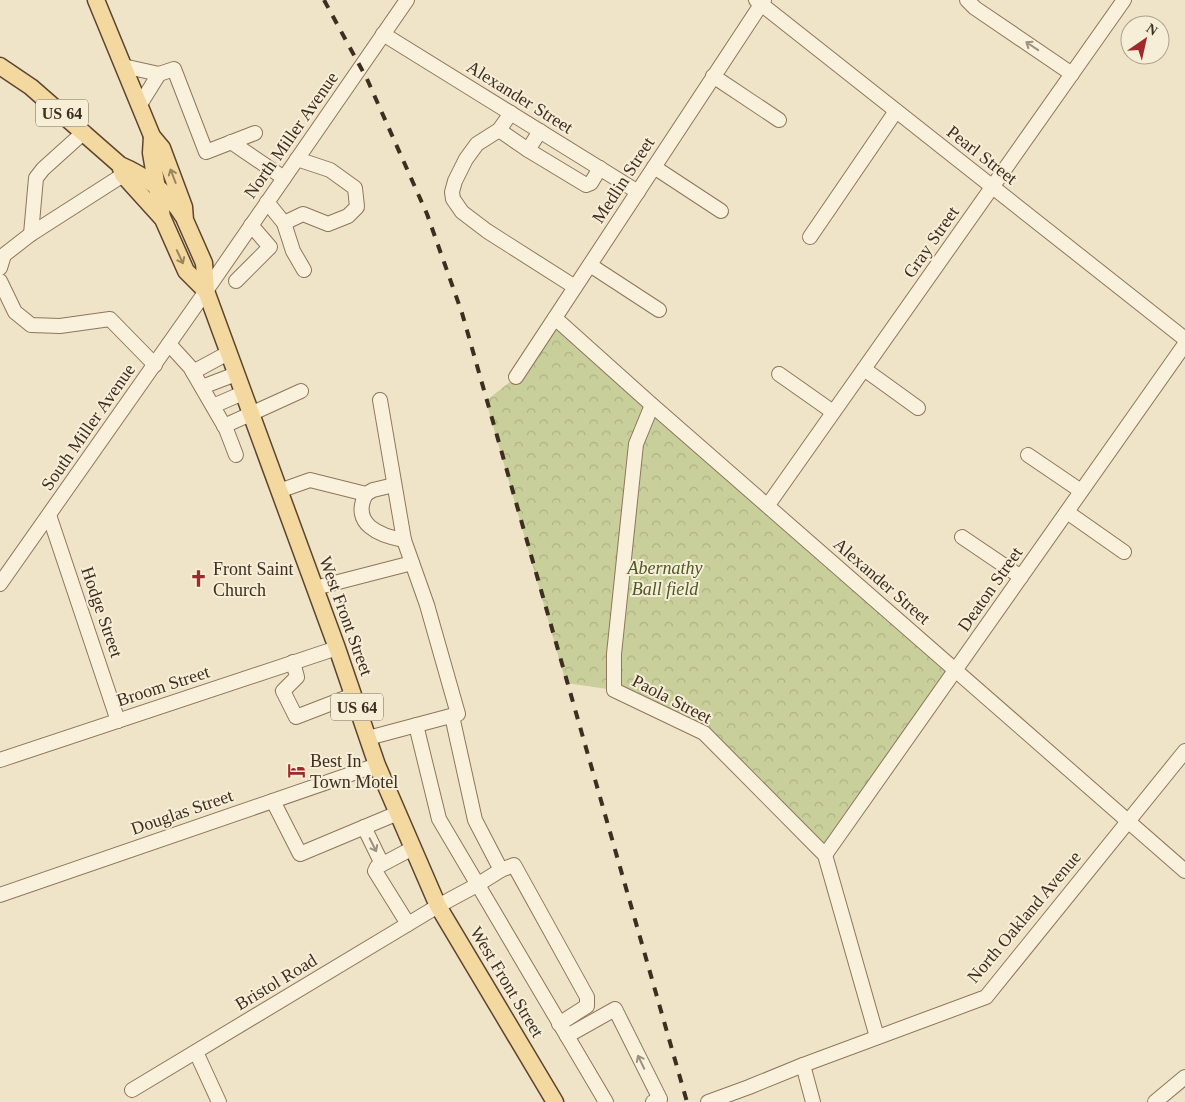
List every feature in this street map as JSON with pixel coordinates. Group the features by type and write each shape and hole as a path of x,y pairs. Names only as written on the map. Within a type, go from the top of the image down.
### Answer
{"main road":[{"name":"West Front Street","path":"96,0 152,136 162,148 184,207 186,220 204,263 206,291 337,648 377,765 438,906 555,1102"},
{"name":"US 64","path":"0,66 31,87 84,132 121,170 162,217"},
{"name":"West Front Street","path":"152,136 151,153 162,217 186,271 206,291"},
{"path":"121,170 131,169 158,189 174,203 186,220"}],"street":[{"name":"North Miller Avenue","path":"206,291 407,0"},
{"path":"967,0 1072,74"},
{"name":"Gray Street","path":"768,505 1124,0"},
{"name":"Medlin Street","path":"516,377 714,76 760,1"},
{"name":"Pearl Street","path":"760,1 896,111 1185,338"},
{"name":"Alexander Street","path":"383,34 638,192"},
{"path":"123,66 159,74 174,69 206,152 255,133"},
{"path":"139,106 159,74"},
{"path":"714,76 779,120"},
{"path":"810,237 896,111"},
{"path":"511,113 499,130 477,144 466,159 455,181 453,199 462,212 487,231 575,287"},
{"path":"499,130 551,165 586,185 591,183 600,168"},
{"path":"528,150 540,131"},
{"path":"31,234 36,178 43,169 84,132"},
{"path":"230,142 284,178"},
{"path":"551,165 562,145"},
{"path":"284,223 302,214 328,224 348,216 357,207 355,188 330,170 297,159"},
{"path":"654,167 720,211"},
{"path":"0,268 4,255 121,170"},
{"path":"267,202 284,223 293,251 304,270"},
{"path":"236,281 270,247 251,225"},
{"path":"590,265 659,310"},
{"path":"0,281 15,312 30,325 60,326 110,319 154,365"},
{"name":"South Miller Avenue","path":"0,584 206,291"},
{"name":"Alexander Street","path":"555,318 1185,872"},
{"path":"169,344 193,372 224,426 236,455"},
{"name":"Deaton Street","path":"826,855 1185,344"},
{"path":"193,372 228,353"},
{"path":"864,369 918,408"},
{"path":"202,387 236,374"},
{"path":"779,374 833,412"},
{"path":"224,426 301,391"},
{"path":"213,406 243,393"},
{"path":"368,738 458,714 427,605 404,540 380,400"},
{"name":"Paola Street","path":"652,405 636,444 614,654 614,690 704,733 826,855 877,1037"},
{"path":"1028,455 1082,491"},
{"path":"279,491 310,480 366,494 373,490 394,485"},
{"path":"366,494 362,508 367,525 385,536 404,540"},
{"path":"1067,512 1124,552"},
{"name":"Hodge Street","path":"49,515 118,721"},
{"path":"962,537 1022,577"},
{"path":"315,588 412,563"},
{"name":"Broom Street","path":"0,760 337,648"},
{"path":"293,662 297,677 284,691 296,717 353,695"},
{"path":"452,716 475,820 501,870 514,865 587,996 587,1006 560,1024"},
{"path":"416,725 439,818 606,1102"},
{"name":"North Oakland Avenue","path":"708,1102 986,997 1185,751"},
{"name":"Douglas Street","path":"0,895 377,765"},
{"path":"273,801 300,854 398,813"},
{"path":"364,827 382,864"},
{"path":"408,924 375,872 377,866 413,848"},
{"name":"Bristol Road","path":"132,1090 501,870"},
{"path":"567,1036 615,1009 660,1099 653,1102"},
{"path":"196,1052 219,1102"},
{"path":"803,1065 814,1102"},
{"path":"1155,1102 1185,1077"}],"green space":[{"name":"Abernathy Ball field","path":"555,318 956,671 825,855 704,733 614,690 566,683 486,401 516,377"}],"railway":[{"path":"324,0 367,79 427,214 462,313 687,1102"}],"place":[{"name":"Front Saint Church","path":"199,579"},
{"name":"Best In Town Motel","path":"296,771"}]}
